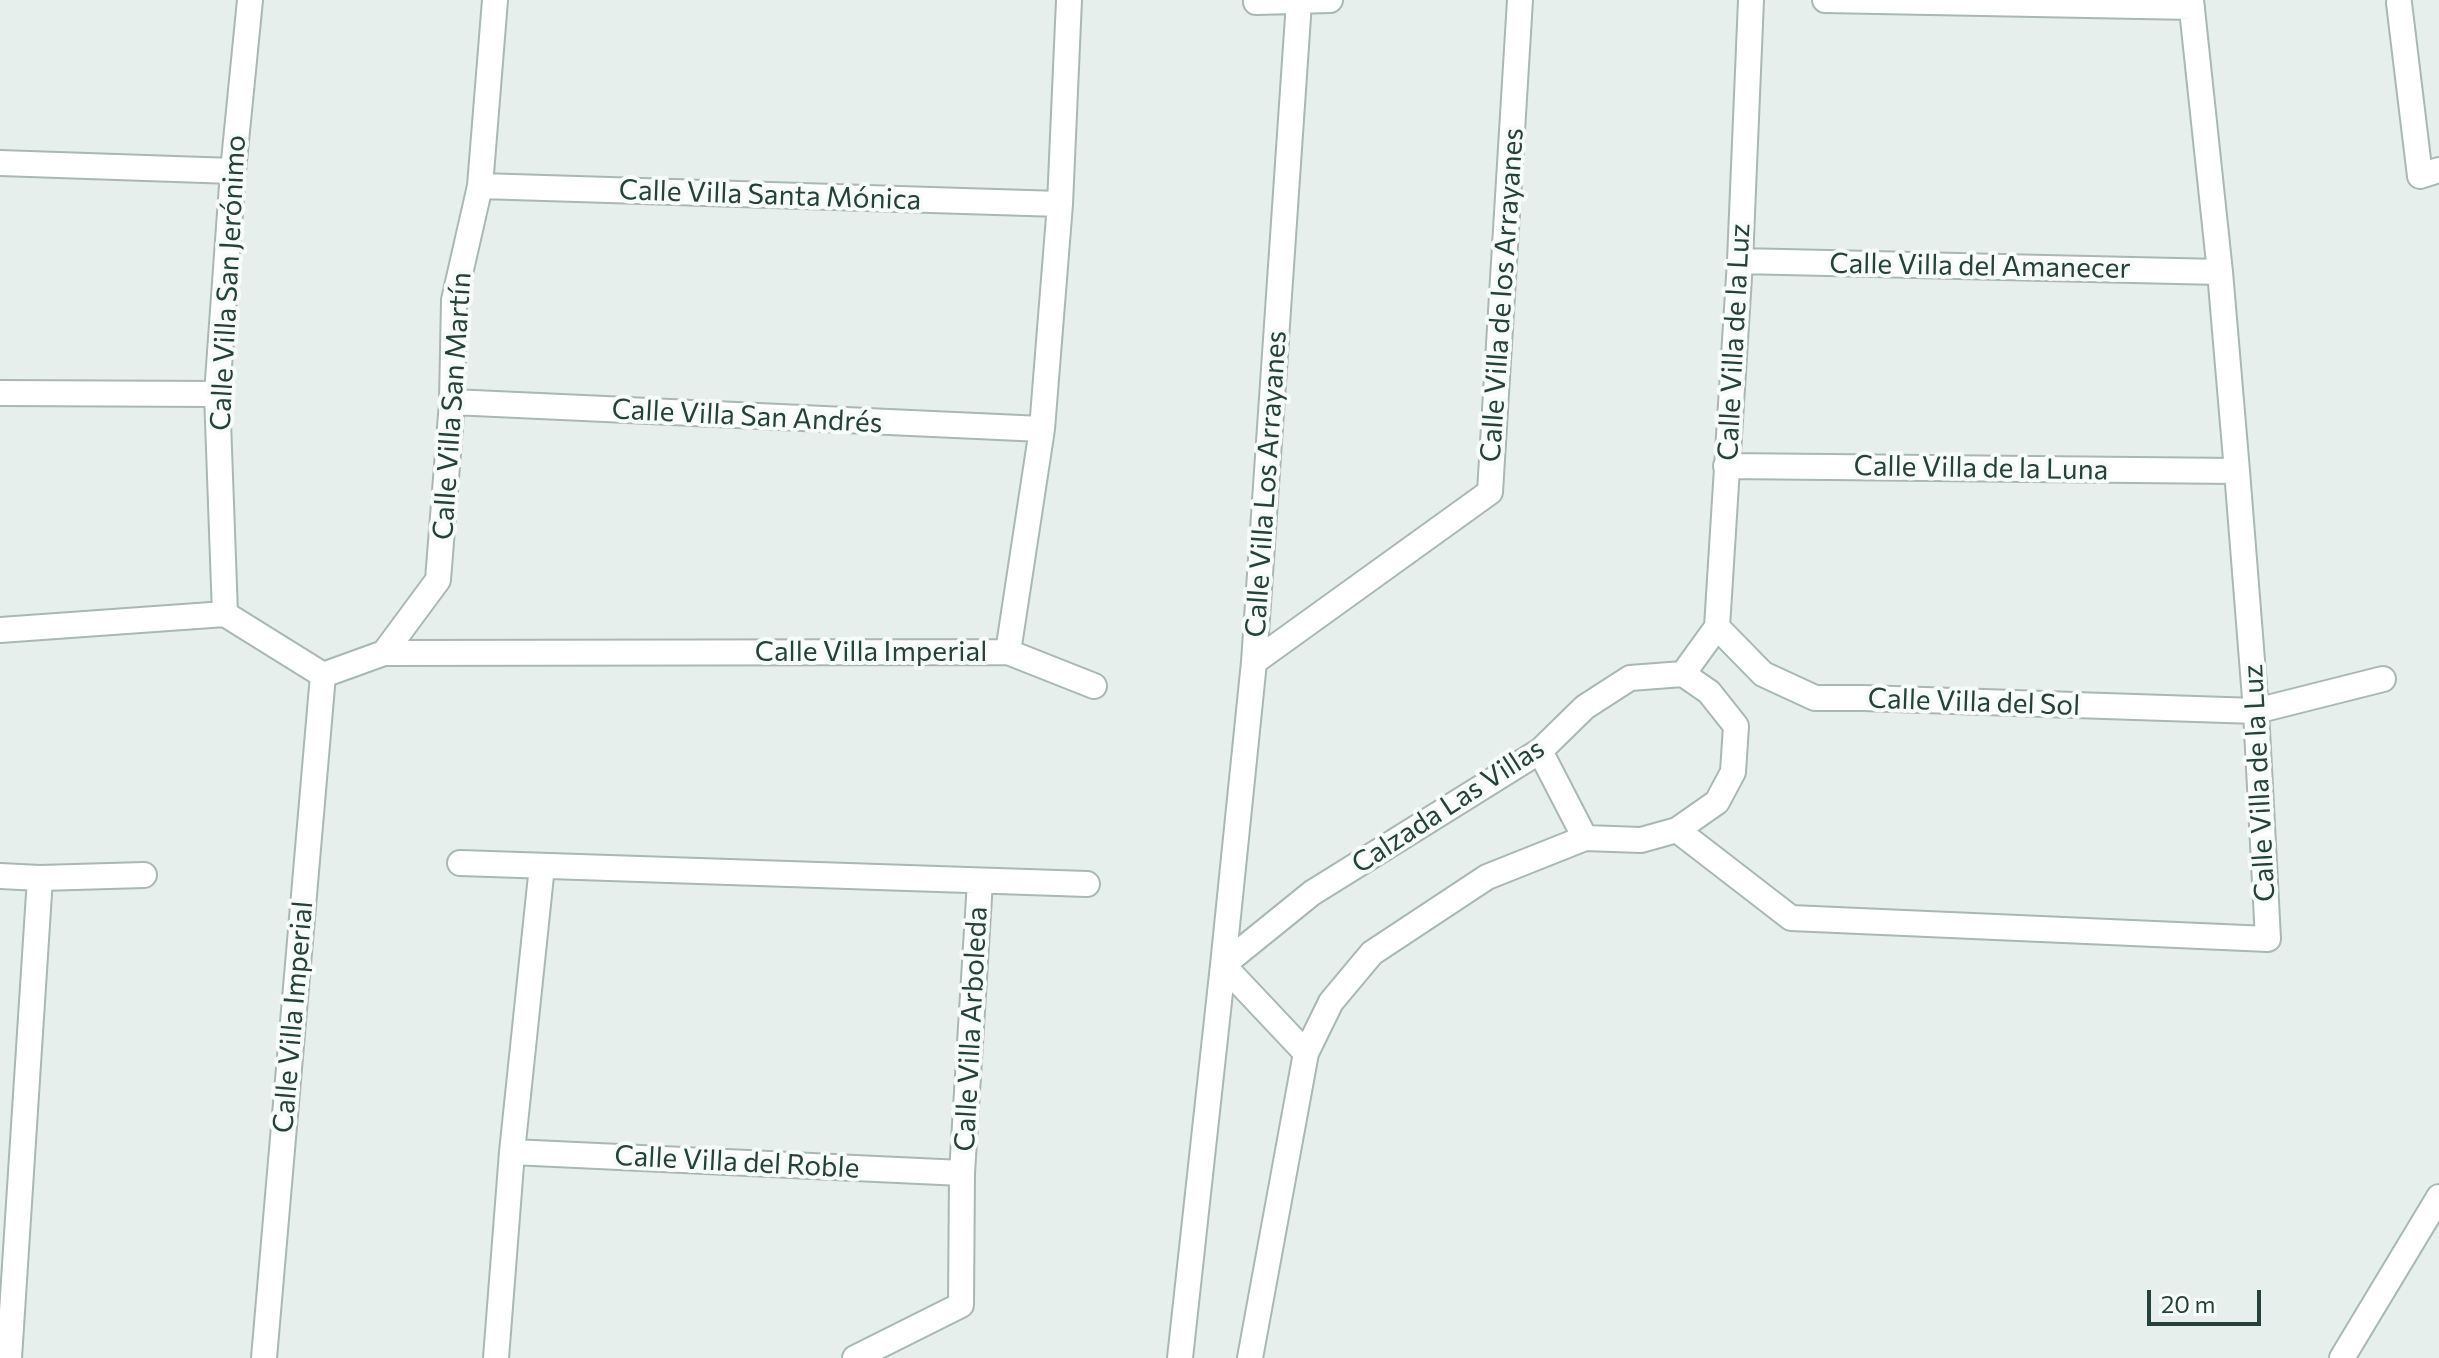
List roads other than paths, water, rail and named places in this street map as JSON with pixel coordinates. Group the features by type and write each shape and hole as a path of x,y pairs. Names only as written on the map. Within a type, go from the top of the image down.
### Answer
{"street":[{"name":"Calle Villa San Jerónimo","path":"225,614 217,394 233,171 250,0"},
{"name":"Calle Villa San Martín","path":"384,653 438,580 452,402 454,300 480,186 495,0"},
{"name":"Calle Villa Imperial","path":"264,1358 323,675 384,653 1008,652 1042,429 1060,204 1069,0"},
{"path":"1256,2 1330,0"},
{"name":"Calle Villa de los Arrayanes","path":"1254,662 1490,492 1520,0"},
{"name":"Calle Villa de la Luz","path":"1717,627 1740,261 1751,0"},
{"name":"Calle Villa de la Luz","path":"1677,830 1791,918 2268,939 2256,711 2237,471 2192,4 1825,0"},
{"name":"Calle Villa Los Arrayanes","path":"1223,965 1254,662 1299,2"},
{"path":"2399,3 2430,173"},
{"path":"0,163 233,171"},
{"name":"Calle Villa Santa Mónica","path":"480,186 1060,204"},
{"name":"Calle Villa del Amanecer","path":"1740,261 2220,272"},
{"path":"0,393 217,394"},
{"name":"Calle Villa San Andrés","path":"452,402 1042,429"},
{"name":"Calle Villa de la Luna","path":"1726,466 2237,471"},
{"path":"0,630 225,614 323,675"},
{"path":"1250,1358 1306,1053 1331,1002 1372,953 1487,877 1585,838 1641,840 1677,830 1717,802 1733,772 1736,726 1709,692 1683,674 1717,627"},
{"name":"Calle Villa del Sol","path":"1717,627 1763,674 1815,698 2256,711 2383,679"},
{"path":"1008,652 1094,686"},
{"name":"Calzada Las Villas","path":"1223,965 1312,893 1540,751 1585,707 1630,678 1683,674"},
{"path":"1540,751 1585,838"},
{"name":"Calle Villa Arboleda","path":"460,863 980,881 962,1173 961,1305 855,1358"},
{"path":"496,1358 512,1152 542,866"},
{"path":"0,876 144,875"},
{"path":"9,1358 5,1325 40,878"},
{"path":"980,881 1087,884"},
{"path":"1223,965 1306,1053"},
{"path":"1180,1358 1223,965"},
{"name":"Calle Villa del Roble","path":"512,1152 962,1173"},
{"path":"2342,1358 2439,1197"}]}
